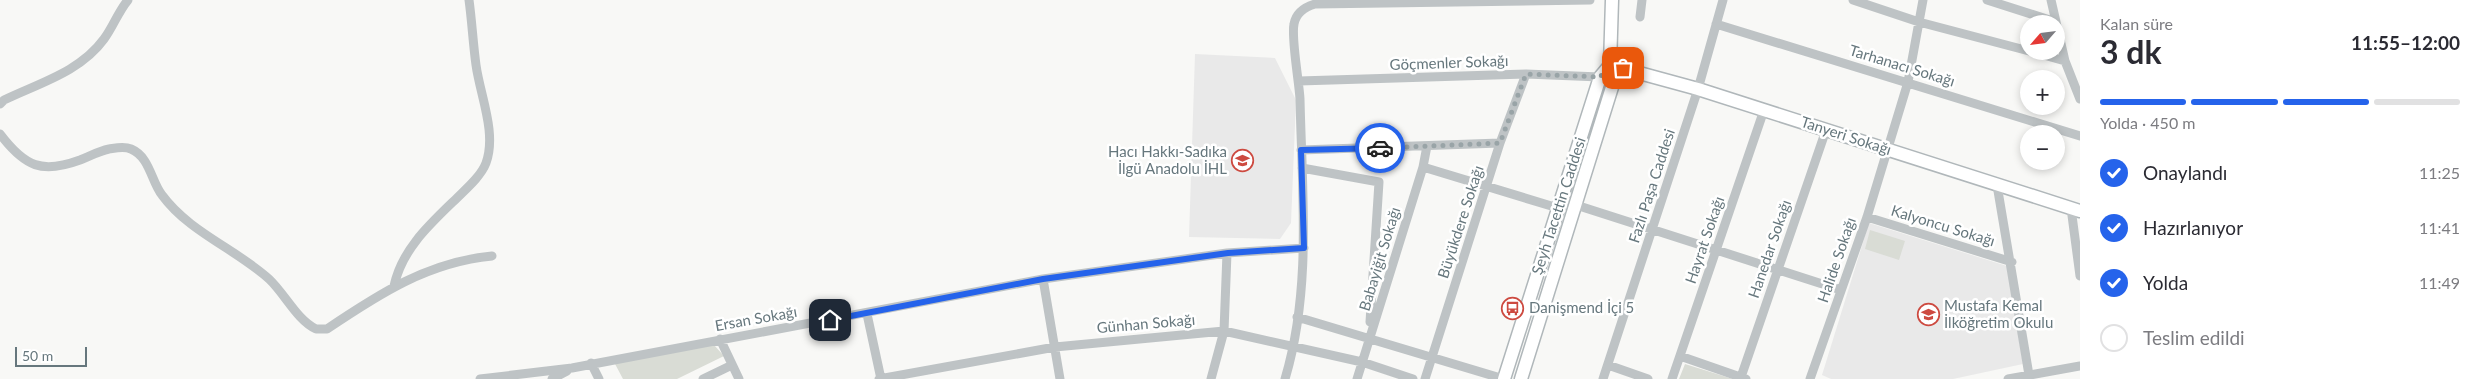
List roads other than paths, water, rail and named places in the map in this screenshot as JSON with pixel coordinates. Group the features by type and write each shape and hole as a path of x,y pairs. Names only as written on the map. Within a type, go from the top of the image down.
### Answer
{"street":[{"path":"0,104 4,100 57,77 83,62 104,39 128,0"},
{"path":"394,286 398,269 406,252 470,185 485,164 490,147 476,65 470,0"},
{"path":"1285,379 1295,346 1304,248 1299,81 1294,26 1299,13 1315,4 1590,0"},
{"name":"Şeyh Tacettin Caddesi","path":"1523,379 1613,84 1610,65 1612,0"},
{"path":"1640,18 1642,0"},
{"name":"Fazlı Paşa Caddesi","path":"1603,379 1698,89 1723,0"},
{"path":"1853,0 1919,22 2020,49"},
{"name":"Halide Sokağı","path":"1810,379 1867,217 1908,82 1923,0"},
{"path":"1987,0 2034,15"},
{"path":"2051,0 2054,15"},
{"name":"Tarhanacı Sokağı","path":"1716,24 2080,136"},
{"path":"2061,60 2065,61 2080,99"},
{"name":"Şeyh Tacettin Caddesi","path":"1504,379 1600,77 1610,65"},
{"name":"Tanyeri Sokağı","path":"1610,65 1698,89 2076,210"},
{"name":"Göçmenler Sokağı","path":"1299,81 1526,74 1600,77"},
{"name":"Büyükdere Sokağı","path":"1426,379 1500,143 1526,74"},
{"name":"Hayrat Sokağı","path":"1672,379 1764,110"},
{"name":"Hanedar Sokağı","path":"1744,378 1778,270 1826,130"},
{"path":"0,134 22,158 36,166 48,168 60,167 104,150 121,147 138,153 145,160 162,195 182,216 252,264 282,291 298,313 316,329 327,329 394,286 468,258 492,256"},
{"path":"1301,150 1500,143"},
{"name":"Babayiğit Sokağı","path":"1358,379 1423,167 1426,146"},
{"path":"1423,167 1558,208"},
{"path":"1302,168 1379,182 1370,338"},
{"path":"1997,185 2012,262 2029,375"},
{"path":"1576,205 1841,290"},
{"path":"2076,210 2080,276"},
{"name":"Kalyoncu Sokağı","path":"1867,217 2012,262"},
{"name":"Ersan Sokağı","path":"480,379 572,368 720,339 867,314 1043,279 1228,253 1304,248"},
{"path":"1211,379 1224,331 1228,253"},
{"path":"1043,279 1060,379"},
{"path":"867,314 880,379"},
{"path":"1298,318 1504,379"},
{"name":"Günhan Sokağı","path":"880,379 1054,347 1224,331 1362,362 1413,379"},
{"path":"720,339 739,379"},
{"path":"1680,356 1744,378"},
{"path":"591,363 599,379"},
{"path":"703,379 732,365"},
{"path":"1608,365 1648,379"},
{"path":"2011,379 2080,366"},
{"path":"552,379 572,368"}],"place":[{"name":"Hacı Hakkı-Sadıka İlgü Anadolu İHL","path":"1243,161"},
{"name":"Danişmend İçi 5","path":"1513,308"},
{"name":"Mustafa Kemal İlköğretim Okulu","path":"1928,315"}]}
